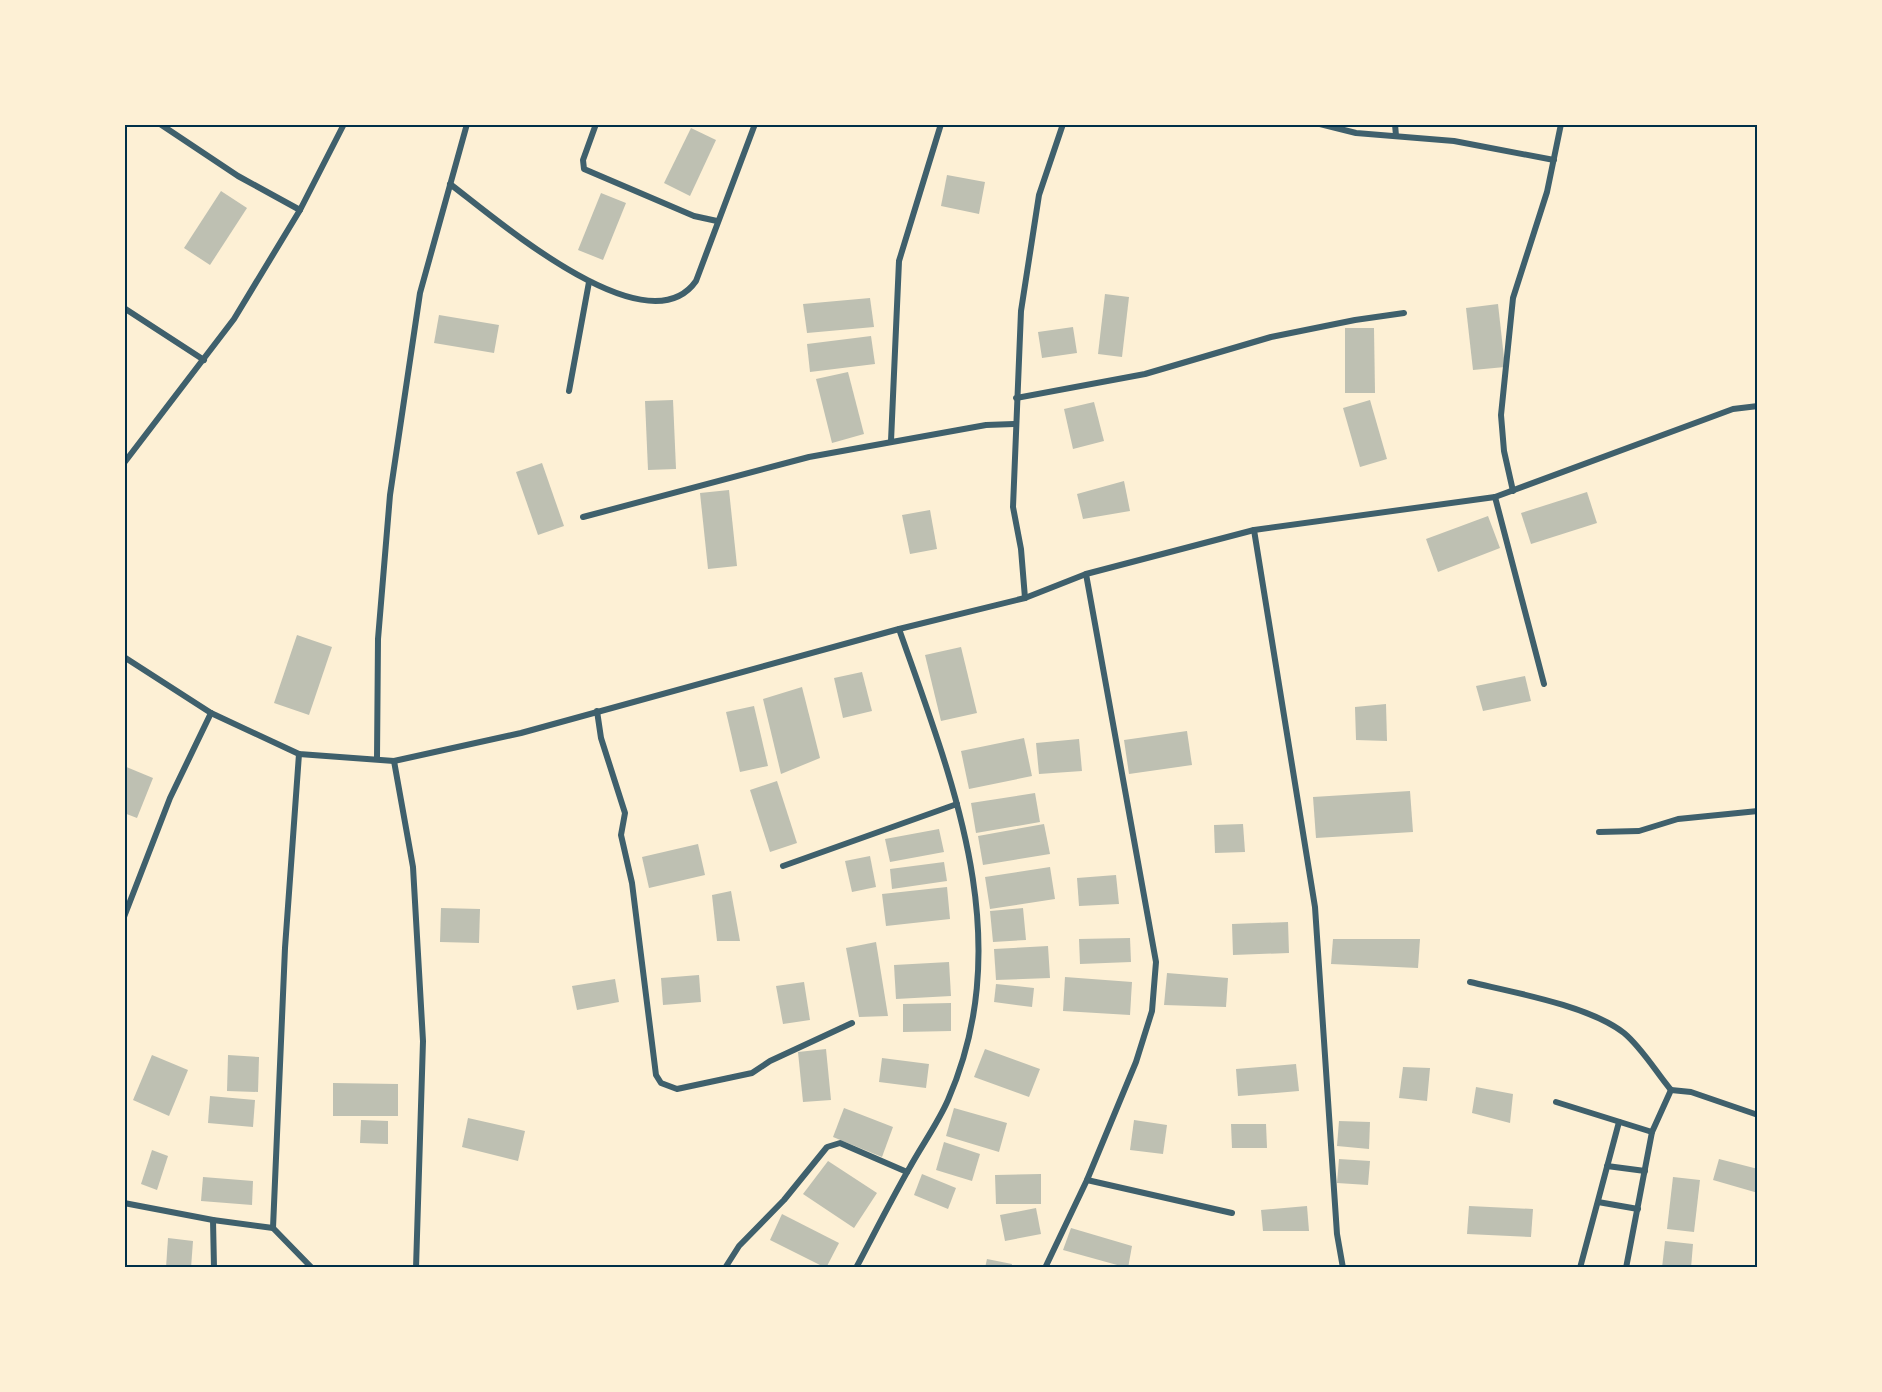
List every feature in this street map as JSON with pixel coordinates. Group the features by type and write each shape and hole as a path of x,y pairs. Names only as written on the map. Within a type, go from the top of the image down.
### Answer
{"street":[{"path":"160,124 238,176 300,210"},
{"path":"124,463 234,319 300,210 344,124"},
{"path":"377,758 378,639 390,495 420,293 466,124"},
{"path":"596,124 583,160 584,169 694,216 717,220"},
{"path":"450,184 568,270 589,282 638,301 660,301 690,290 696,281 712,242 717,220 755,124"},
{"path":"891,441 899,261 941,124"},
{"path":"1025,598 1021,549 1013,507 1014,424 1021,311 1039,195 1063,124"},
{"path":"1320,124 1356,133 1454,141 1554,160"},
{"path":"1395,124 1396,136"},
{"path":"1513,491 1504,451 1502,415 1513,298 1547,192 1561,124"},
{"path":"569,391 589,282"},
{"path":"124,308 204,360"},
{"path":"1016,398 1145,374 1271,337 1355,320 1404,313"},
{"path":"124,657 211,713 299,754 394,761 521,733 899,628 1025,598 1086,574 1254,530 1495,497 1733,409 1758,406"},
{"path":"582,518 809,457 986,425 1014,424"},
{"path":"1495,497 1544,684"},
{"path":"1254,530 1315,907 1337,1234 1343,1268"},
{"path":"1045,1268 1087,1180 1136,1062 1152,1011 1156,962 1086,574"},
{"path":"856,1268 948,1101 970,1038 979,965 974,874 957,804 899,628"},
{"path":"597,711 601,738 625,813 621,835 632,883 656,1075 661,1083 677,1089 752,1073 770,1061 852,1023"},
{"path":"124,917 170,798 211,713"},
{"path":"273,1228 285,948 299,754"},
{"path":"394,761 413,867 423,1041 416,1268"},
{"path":"783,866 957,804"},
{"path":"1599,832 1640,831 1678,819 1758,811"},
{"path":"1470,982 1544,999 1602,1021 1623,1032 1671,1090 1701,1094 1758,1115"},
{"path":"1626,1268 1652,1132 1671,1090"},
{"path":"1556,1102 1652,1132"},
{"path":"1580,1268 1619,1122"},
{"path":"725,1268 739,1246 784,1200 827,1147 840,1143 907,1172"},
{"path":"1607,1166 1645,1171"},
{"path":"1087,1180 1232,1213"},
{"path":"1598,1202 1638,1209"},
{"path":"124,1203 213,1220 273,1228 312,1268"},
{"path":"213,1220 214,1268"}],"building":[{"path":"691,128 716,140 690,196 664,183"},
{"path":"947,175 985,182 979,214 941,206"},
{"path":"221,191 247,208 210,265 184,248"},
{"path":"601,193 626,203 603,260 578,250"},
{"path":"1105,294 1129,297 1122,357 1098,354"},
{"path":"870,298 874,327 807,333 803,304"},
{"path":"1498,304 1505,367 1473,370 1466,308"},
{"path":"439,315 499,325 494,353 434,343"},
{"path":"1073,327 1077,353 1042,358 1038,332"},
{"path":"1345,328 1374,328 1375,393 1345,393"},
{"path":"871,336 875,364 810,372 807,344"},
{"path":"848,372 864,434 832,443 816,379"},
{"path":"673,400 676,469 648,470 645,401"},
{"path":"1370,400 1387,459 1360,467 1343,408"},
{"path":"1094,402 1104,441 1073,449 1064,409"},
{"path":"542,463 564,526 538,535 516,472"},
{"path":"1124,481 1130,511 1083,519 1077,494"},
{"path":"729,490 737,566 708,569 700,493"},
{"path":"1587,492 1597,523 1531,544 1521,513"},
{"path":"930,510 937,549 910,554 902,515"},
{"path":"1488,516 1500,548 1438,572 1426,539"},
{"path":"297,635 332,647 309,715 274,703"},
{"path":"961,647 977,713 941,721 925,655"},
{"path":"862,672 872,711 843,718 834,678"},
{"path":"1525,676 1531,701 1483,711 1476,686"},
{"path":"802,687 820,758 781,774 763,699"},
{"path":"1386,704 1387,741 1356,740 1355,707"},
{"path":"754,706 768,766 740,772 726,712"},
{"path":"1187,731 1192,765 1129,774 1124,740"},
{"path":"1024,738 1032,776 969,789 961,751"},
{"path":"1079,739 1082,771 1039,774 1036,743"},
{"path":"124,766 153,778 137,818 124,813"},
{"path":"777,781 797,843 770,852 750,790"},
{"path":"1410,791 1413,832 1316,838 1313,797"},
{"path":"1035,793 1040,822 976,833 971,803"},
{"path":"1044,824 1050,854 983,865 978,836"},
{"path":"1243,824 1245,852 1215,853 1214,825"},
{"path":"939,829 944,852 890,862 885,839"},
{"path":"698,844 705,875 649,888 642,857"},
{"path":"870,856 876,887 852,892 845,861"},
{"path":"944,862 947,881 892,889 890,869"},
{"path":"1050,867 1055,899 990,909 985,877"},
{"path":"1116,875 1119,904 1079,906 1077,878"},
{"path":"947,887 950,919 886,926 882,894"},
{"path":"731,891 740,941 717,941 712,895"},
{"path":"441,908 480,909 479,943 440,942"},
{"path":"1023,908 1026,940 993,942 990,911"},
{"path":"1288,922 1289,953 1233,955 1232,924"},
{"path":"1130,938 1131,962 1080,964 1079,939"},
{"path":"1333,939 1420,939 1418,968 1331,964"},
{"path":"876,942 888,1016 859,1017 846,948"},
{"path":"1048,946 1050,978 996,980 994,949"},
{"path":"949,962 951,996 896,999 894,965"},
{"path":"1167,973 1228,978 1226,1007 1164,1005"},
{"path":"699,975 701,1002 663,1005 661,978"},
{"path":"1065,977 1132,982 1130,1015 1063,1011"},
{"path":"615,979 619,1002 577,1010 572,986"},
{"path":"804,982 810,1020 783,1024 776,986"},
{"path":"996,984 1034,988 1032,1007 994,1002"},
{"path":"951,1003 951,1031 903,1032 903,1004"},
{"path":"826,1049 831,1100 803,1102 798,1052"},
{"path":"985,1049 1040,1069 1029,1097 974,1077"},
{"path":"152,1055 188,1070 169,1116 133,1100"},
{"path":"228,1055 259,1057 258,1092 227,1091"},
{"path":"882,1058 929,1064 926,1088 879,1082"},
{"path":"1296,1064 1299,1091 1238,1096 1236,1069"},
{"path":"1403,1067 1430,1068 1427,1101 1399,1098"},
{"path":"333,1083 398,1084 398,1116 333,1116"},
{"path":"1476,1087 1513,1094 1510,1123 1472,1113"},
{"path":"210,1096 255,1100 253,1127 208,1123"},
{"path":"844,1108 893,1127 882,1157 833,1137"},
{"path":"954,1108 1007,1123 999,1152 946,1136"},
{"path":"468,1118 525,1131 518,1161 462,1147"},
{"path":"361,1120 388,1121 388,1144 360,1143"},
{"path":"1134,1120 1167,1125 1163,1154 1130,1150"},
{"path":"1339,1121 1370,1122 1369,1149 1337,1146"},
{"path":"1231,1124 1266,1124 1267,1148 1232,1148"},
{"path":"944,1142 980,1154 972,1181 936,1170"},
{"path":"152,1150 168,1156 157,1190 141,1184"},
{"path":"1339,1159 1370,1161 1368,1185 1337,1183"},
{"path":"1719,1159 1758,1169 1758,1193 1713,1180"},
{"path":"828,1161 877,1193 854,1228 803,1194"},
{"path":"922,1174 956,1188 948,1209 914,1195"},
{"path":"1041,1174 1041,1204 996,1204 995,1175"},
{"path":"203,1177 253,1181 252,1205 201,1201"},
{"path":"1673,1177 1700,1180 1694,1232 1667,1229"},
{"path":"1307,1206 1309,1231 1263,1231 1261,1210"},
{"path":"1469,1206 1533,1209 1531,1237 1467,1234"},
{"path":"1036,1208 1041,1234 1005,1241 1000,1215"},
{"path":"782,1214 839,1243 826,1268 770,1240"},
{"path":"1071,1228 1132,1246 1128,1268 1063,1250"},
{"path":"168,1238 193,1241 191,1268 166,1268"},
{"path":"1665,1241 1693,1244 1691,1268 1662,1268"},
{"path":"987,1259 1012,1264 1011,1268 985,1268"}]}
